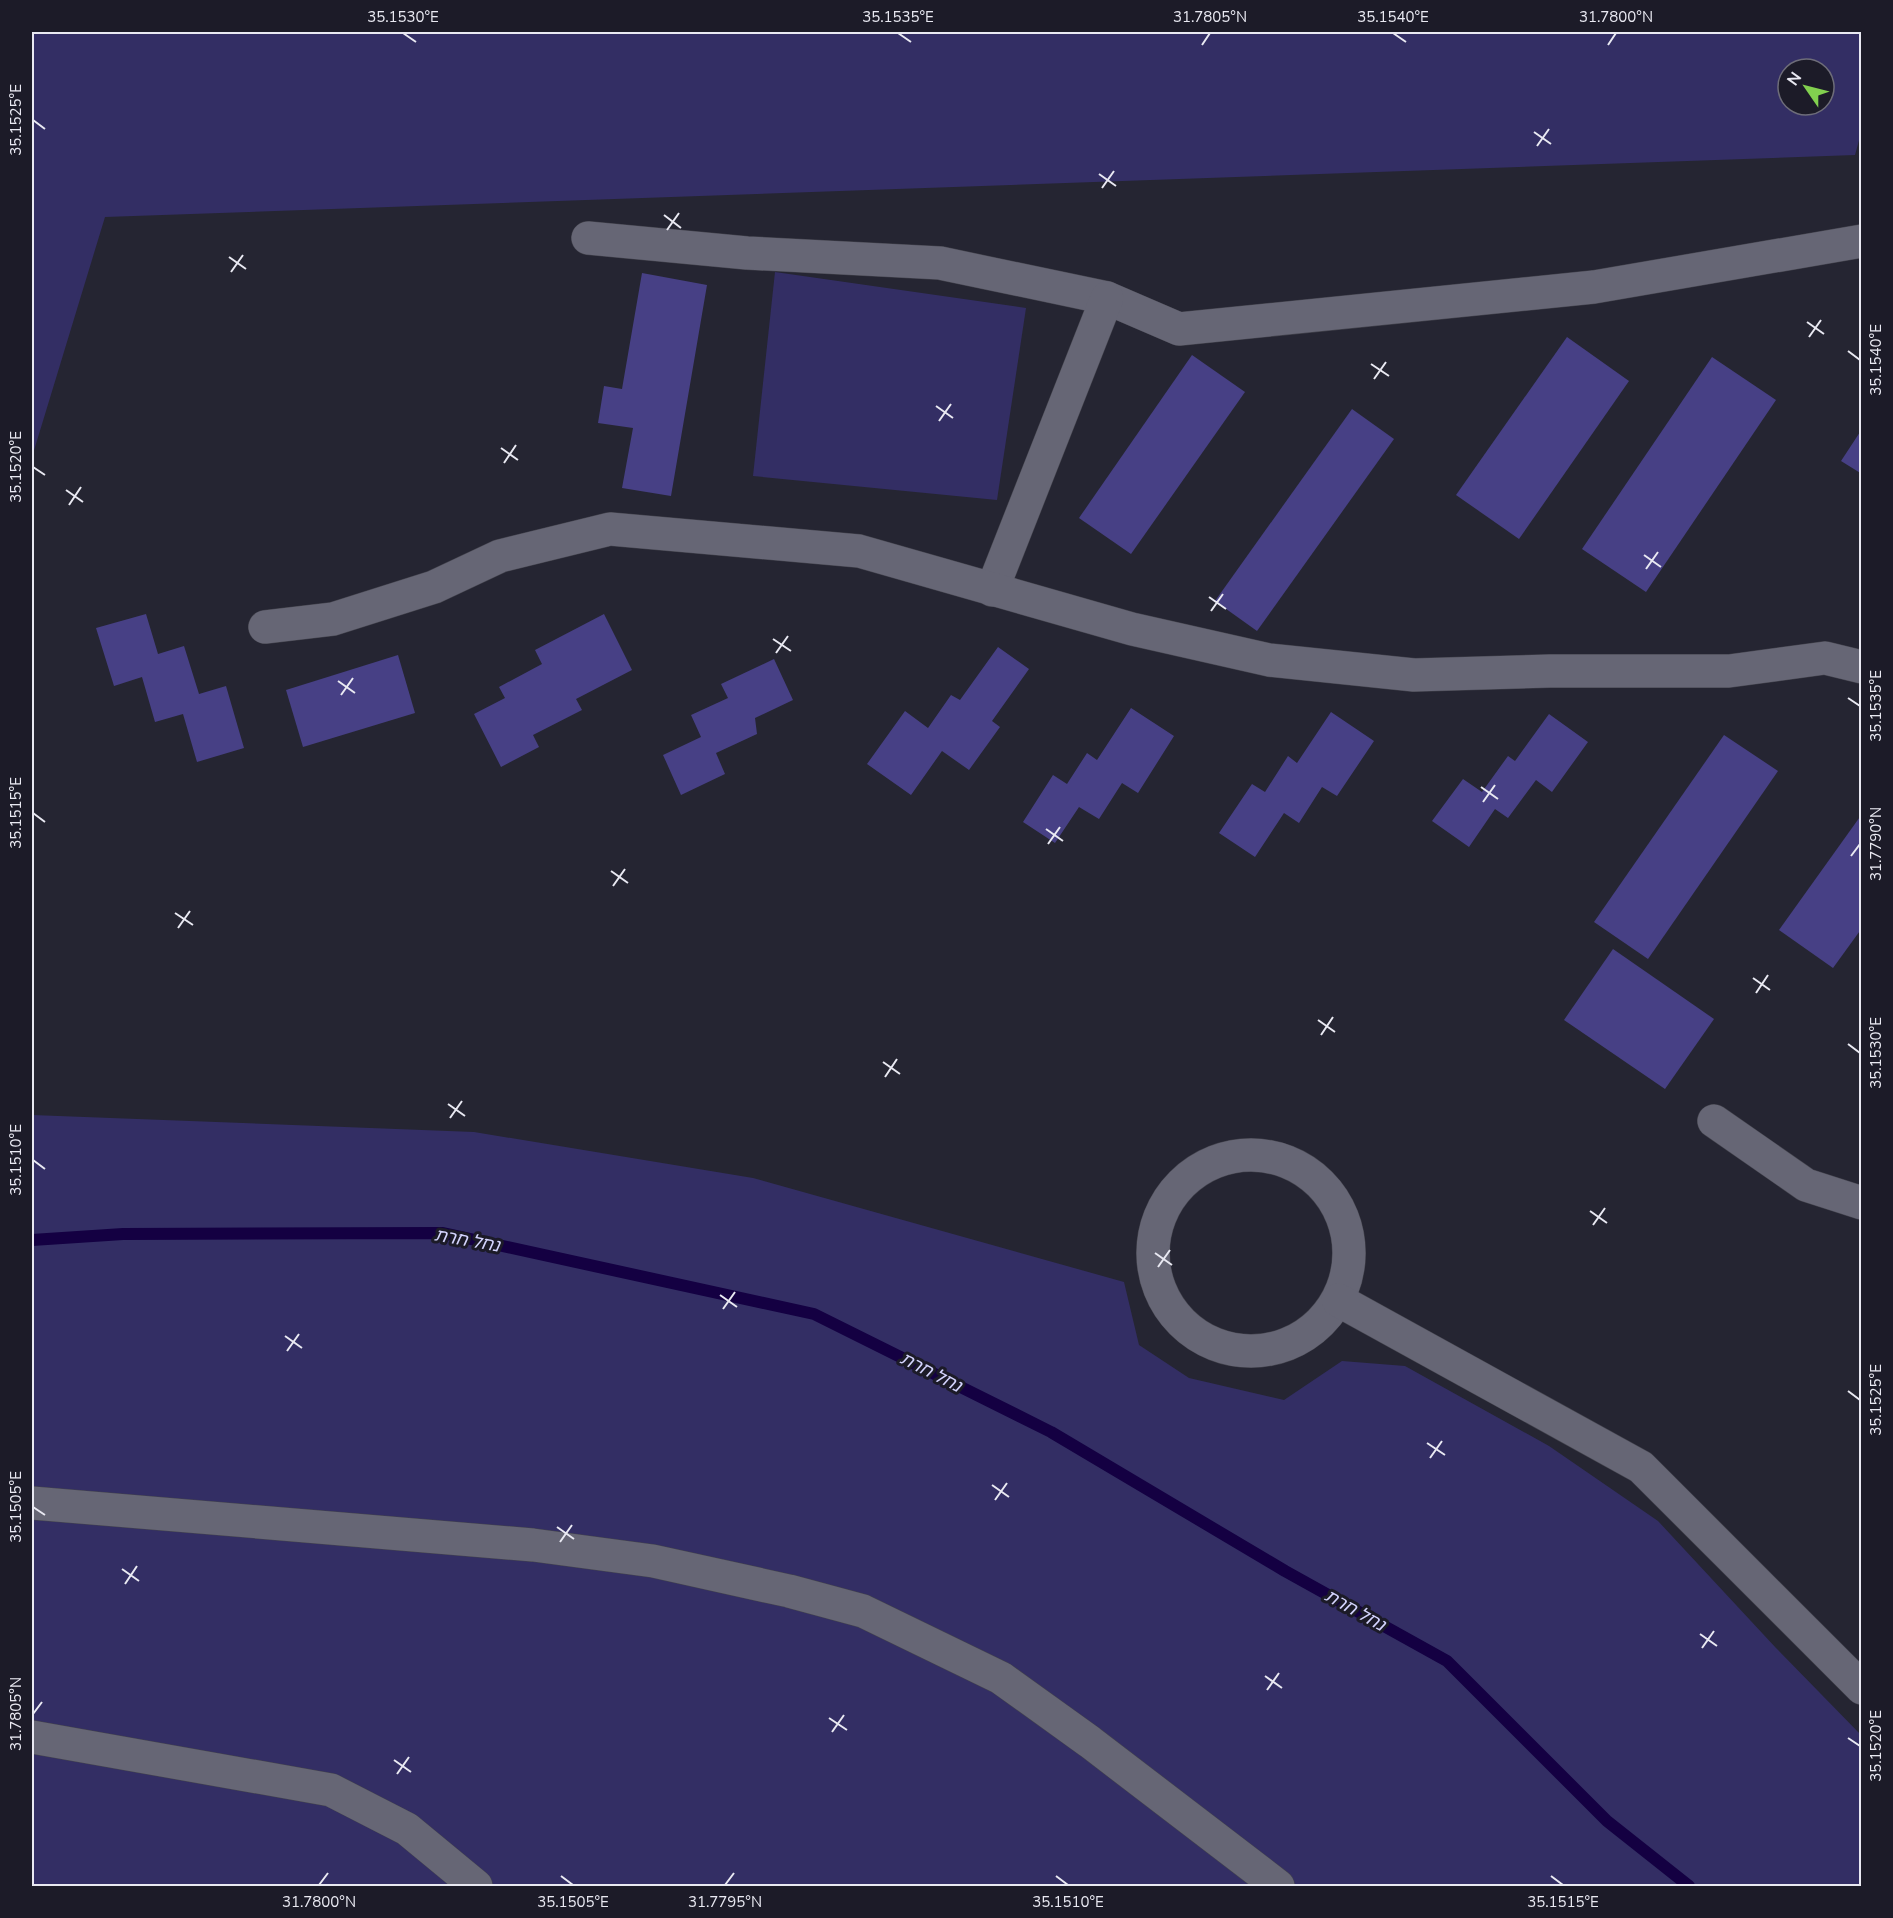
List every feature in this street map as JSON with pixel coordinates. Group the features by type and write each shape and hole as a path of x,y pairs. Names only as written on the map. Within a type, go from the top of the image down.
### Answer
{"street":[{"path":"588,238 747,252 940,263 1107,298 1179,329 1594,287 1862,241"},
{"path":"992,590 1107,298"},
{"path":"265,627 333,619 434,587 500,556 610,529 859,551 1132,629 1269,660 1414,675 1550,671 1729,671 1825,658 1862,667"},
{"path":"1714,1121 1806,1185 1862,1203"},
{"path":"1251,1155 1285,1160 1315,1177 1336,1202 1348,1234 1349,1268 1338,1300 1318,1326 1289,1344 1256,1352 1222,1348 1186,1328 1165,1302 1154,1269 1154,1235 1167,1203 1188,1178 1217,1161 1251,1155"},
{"path":"1338,1300 1641,1467 1862,1688"},
{"path":"32,1503 532,1545 653,1561 789,1590 863,1611 1001,1678 1090,1742 1278,1887"},
{"path":"32,1737 331,1790 407,1829 476,1887"}],"path":[{"path":"1310,32 1346,32"}],"shaded area":[{"path":"32,32 1861,32 1861,133 1855,155 105,217 32,457"},
{"path":"775,272 1026,308 997,500 753,476"},
{"path":"32,1115 474,1132 753,1178 1124,1282 1139,1345 1189,1378 1284,1400 1342,1361 1405,1366 1549,1446 1658,1521 1861,1735 1861,1886 32,1886"}],"building":[{"path":"642,273 707,285 671,496 622,488 633,428 598,423 604,386 622,389"},
{"path":"1567,337 1629,381 1519,539 1456,495"},
{"path":"1192,355 1245,392 1131,554 1079,518"},
{"path":"1712,357 1776,400 1646,592 1582,549"},
{"path":"1352,409 1394,439 1257,631 1215,601"},
{"path":"1862,429 1862,474 1841,461"},
{"path":"146,614 158,654 184,646 199,694 226,686 244,748 197,762 183,714 155,722 142,677 114,686 96,628"},
{"path":"604,614 632,670 576,699 582,710 533,735 539,747 501,767 474,714 505,698 499,687 542,664 535,650"},
{"path":"998,647 1029,669 992,721 1000,727 969,770 942,751 911,795 867,764 905,711 928,728 951,695 960,700"},
{"path":"398,655 415,713 303,747 286,690"},
{"path":"774,659 793,700 755,718 757,734 716,753 725,774 681,795 663,755 701,737 691,715 728,698 721,684"},
{"path":"1131,708 1174,736 1138,793 1122,783 1099,819 1079,807 1055,843 1023,822 1053,775 1067,784 1087,753 1097,760"},
{"path":"1331,712 1374,741 1337,796 1322,787 1299,823 1284,813 1255,857 1219,833 1252,784 1265,792 1288,756 1297,763"},
{"path":"1549,714 1588,742 1552,792 1536,780 1508,818 1495,809 1469,847 1432,821 1463,779 1482,792 1508,756 1515,761"},
{"path":"1724,735 1778,771 1648,959 1594,922"},
{"path":"1862,814 1862,928 1833,968 1779,930"},
{"path":"1613,949 1714,1019 1665,1089 1564,1020"}],"waterway":[{"name":"נחל חרת","path":"32,1240 123,1234 443,1233 814,1314 1051,1432 1285,1571 1447,1661 1607,1821 1689,1886"}]}
